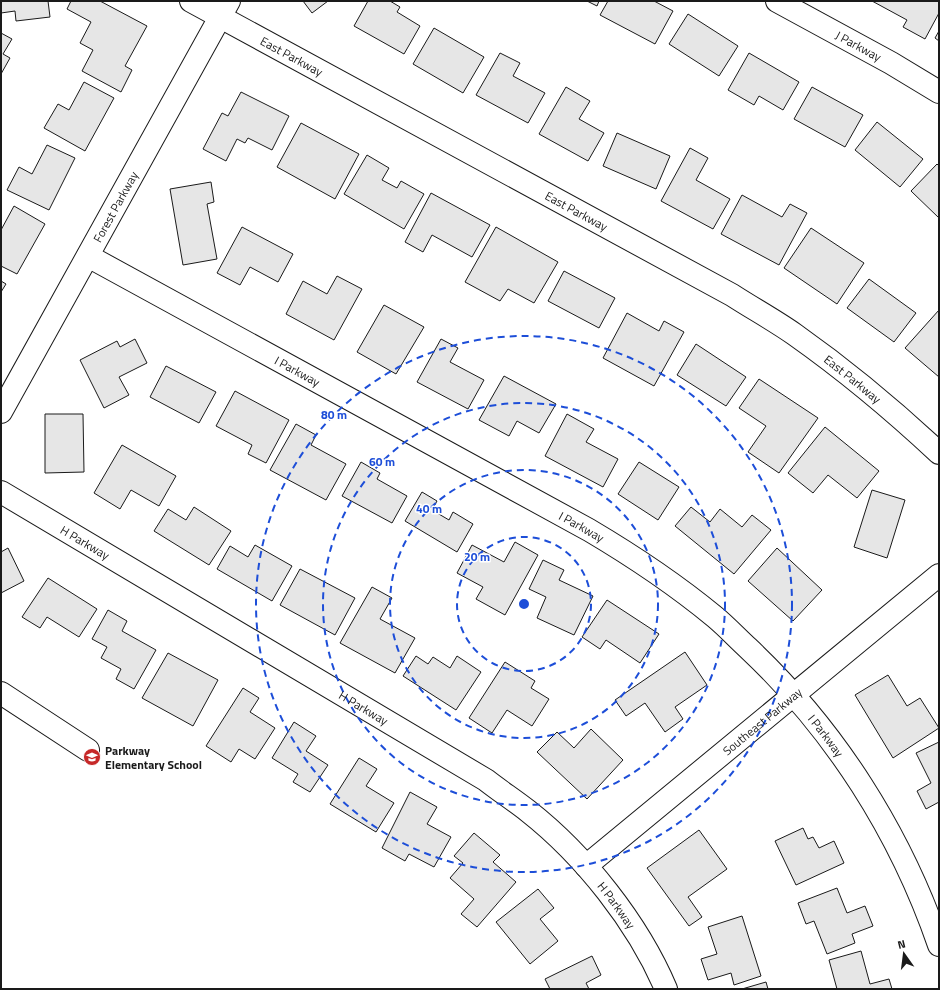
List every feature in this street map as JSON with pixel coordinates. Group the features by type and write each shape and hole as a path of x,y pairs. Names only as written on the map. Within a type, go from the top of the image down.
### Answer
{"street":[{"name":"East Parkway","path":"191,1 224,9 732,295 793,333 851,376 906,422 939,454"},
{"name":"J Parkway","path":"777,1 891,62 939,92"},
{"name":"Forest Parkway","path":"1,412 224,9"},
{"name":"I Parkway","path":"88,256 582,526 632,556 717,618 774,673 794,695 830,738 871,798 896,844 929,916 939,945"},
{"name":"H Parkway","path":"1,492 486,780 528,811 586,866 612,898 641,941 666,989"},
{"name":"Southeast Parkway","path":"586,866 939,575"},
{"path":"1,693 88,750"}],"building":[{"path":"1,1 48,1 50,17 16,21 15,11 1,13"},
{"path":"71,1 100,1 147,26 125,66 132,70 121,92 82,71 93,50 80,43 91,22 67,9"},
{"path":"303,1 328,1 312,13"},
{"path":"368,1 390,1 400,7 397,12 420,26 404,54 354,26"},
{"path":"587,1 599,1 597,6"},
{"path":"608,1 654,1 673,11 655,44 600,15"},
{"path":"872,1 939,1 939,13 925,39 903,27 907,20"},
{"path":"688,14 738,46 719,76 669,44"},
{"path":"434,28 484,57 463,93 413,64"},
{"path":"939,31 939,41 935,38"},
{"path":"1,33 12,39 3,54 10,58 1,74"},
{"path":"500,53 520,63 513,76 545,93 528,123 476,95"},
{"path":"749,53 799,82 783,110 759,96 754,105 728,90"},
{"path":"84,82 114,98 85,151 44,128 58,104 69,110"},
{"path":"566,87 590,101 579,119 604,133 588,161 539,134"},
{"path":"812,87 863,115 845,147 794,119"},
{"path":"241,92 289,116 272,150 248,138 245,143 237,139 226,161 203,149 222,113 228,116"},
{"path":"877,122 923,159 900,187 855,150"},
{"path":"301,123 359,154 335,199 277,167"},
{"path":"617,133 670,156 656,189 603,166"},
{"path":"47,145 75,158 49,210 7,190 19,167 32,174"},
{"path":"690,148 708,158 696,180 730,199 713,229 661,201"},
{"path":"367,155 389,168 382,180 397,188 401,181 424,194 404,229 344,194"},
{"path":"937,164 939,166 939,218 911,191"},
{"path":"211,182 214,202 207,204 217,259 183,265 170,189"},
{"path":"431,193 490,225 472,257 432,235 423,252 405,242"},
{"path":"742,195 782,217 790,204 807,213 779,265 721,234"},
{"path":"14,206 45,224 17,274 1,266 1,230"},
{"path":"242,227 293,254 278,282 250,267 240,285 217,273"},
{"path":"496,227 558,262 534,303 508,289 500,301 465,282"},
{"path":"811,228 864,263 837,304 784,268"},
{"path":"564,271 615,298 599,328 548,301"},
{"path":"337,276 362,289 334,340 286,314 303,281 327,294"},
{"path":"869,279 916,313 894,342 847,308"},
{"path":"1,281 6,284 1,292"},
{"path":"384,305 424,327 396,374 357,352"},
{"path":"939,310 939,377 905,348"},
{"path":"627,313 659,331 664,321 684,332 654,386 603,358"},
{"path":"135,339 147,363 119,377 129,395 104,408 80,360 117,341 120,347"},
{"path":"441,339 458,348 450,362 484,380 468,409 417,382"},
{"path":"696,344 746,377 726,406 677,375"},
{"path":"166,366 216,392 199,423 150,397"},
{"path":"504,376 556,404 539,433 517,421 509,436 479,420"},
{"path":"759,379 818,418 779,473 748,452 766,426 739,408"},
{"path":"235,391 289,420 266,463 248,454 252,445 216,426"},
{"path":"45,414 83,414 84,472 45,473"},
{"path":"567,414 594,429 586,442 618,459 603,487 545,456"},
{"path":"296,424 316,435 311,445 346,464 326,500 270,470"},
{"path":"825,427 879,471 857,498 828,475 813,493 788,473"},
{"path":"122,445 176,476 159,506 131,490 120,509 94,493"},
{"path":"361,462 380,473 377,479 407,496 392,523 342,496"},
{"path":"639,462 679,487 658,520 618,494"},
{"path":"872,490 905,500 887,558 854,547"},
{"path":"422,492 437,501 432,510 449,520 453,512 473,524 457,552 405,521"},
{"path":"194,507 231,531 209,565 154,531 168,509 186,520"},
{"path":"691,507 710,522 720,509 742,527 752,515 771,530 734,574 675,526"},
{"path":"515,542 538,555 505,615 476,599 483,587 457,573 472,545 504,562"},
{"path":"255,545 292,566 272,601 217,569 230,546 248,557"},
{"path":"8,548 24,581 1,593 1,552"},
{"path":"777,548 822,590 793,621 748,581"},
{"path":"543,560 564,570 559,580 593,596 574,635 537,618 546,597 529,589"},
{"path":"300,569 355,598 335,635 280,605"},
{"path":"48,578 97,609 79,637 47,617 40,628 22,617"},
{"path":"372,587 392,598 380,619 415,638 395,673 340,643"},
{"path":"607,600 659,634 640,663 606,640 600,649 582,637"},
{"path":"108,610 127,621 122,631 156,650 134,689 116,679 121,669 101,658 107,647 92,639"},
{"path":"685,652 707,685 675,707 683,719 665,732 645,703 626,716 615,700"},
{"path":"168,653 218,680 193,726 142,698"},
{"path":"416,656 428,664 433,657 450,668 457,656 481,672 456,710 403,676"},
{"path":"505,662 535,681 531,688 549,699 532,726 507,710 492,733 469,718"},
{"path":"888,675 907,706 920,698 939,728 893,758 855,695"},
{"path":"243,688 259,698 250,712 275,728 255,759 239,749 231,762 206,746"},
{"path":"294,722 316,736 306,751 328,765 310,792 293,782 298,774 272,758"},
{"path":"591,729 623,760 587,799 537,752 557,732 574,748"},
{"path":"939,742 939,802 926,809 917,791 931,783 916,753"},
{"path":"359,758 377,769 366,786 394,803 376,832 330,804"},
{"path":"410,792 437,807 427,824 451,837 434,867 409,854 405,861 382,848"},
{"path":"803,828 808,839 813,837 819,848 834,841 844,863 796,885 775,841"},
{"path":"699,830 727,869 688,897 702,917 689,926 647,868"},
{"path":"474,833 500,855 493,862 516,882 477,927 461,914 474,899 450,878 463,863 454,856"},
{"path":"837,888 847,913 865,906 873,926 852,934 855,943 827,954 814,921 806,924 798,903"},
{"path":"538,889 554,908 540,919 558,941 530,964 496,922"},
{"path":"742,916 761,976 734,985 731,973 708,980 701,959 717,954 708,927"},
{"path":"861,951 870,984 889,979 892,989 837,989 829,960"},
{"path":"592,956 601,975 586,983 589,989 550,989 545,979"},
{"path":"766,982 768,989 742,989"}],"place":[{"name":"Parkway Elementary School","path":"92,757"}]}
